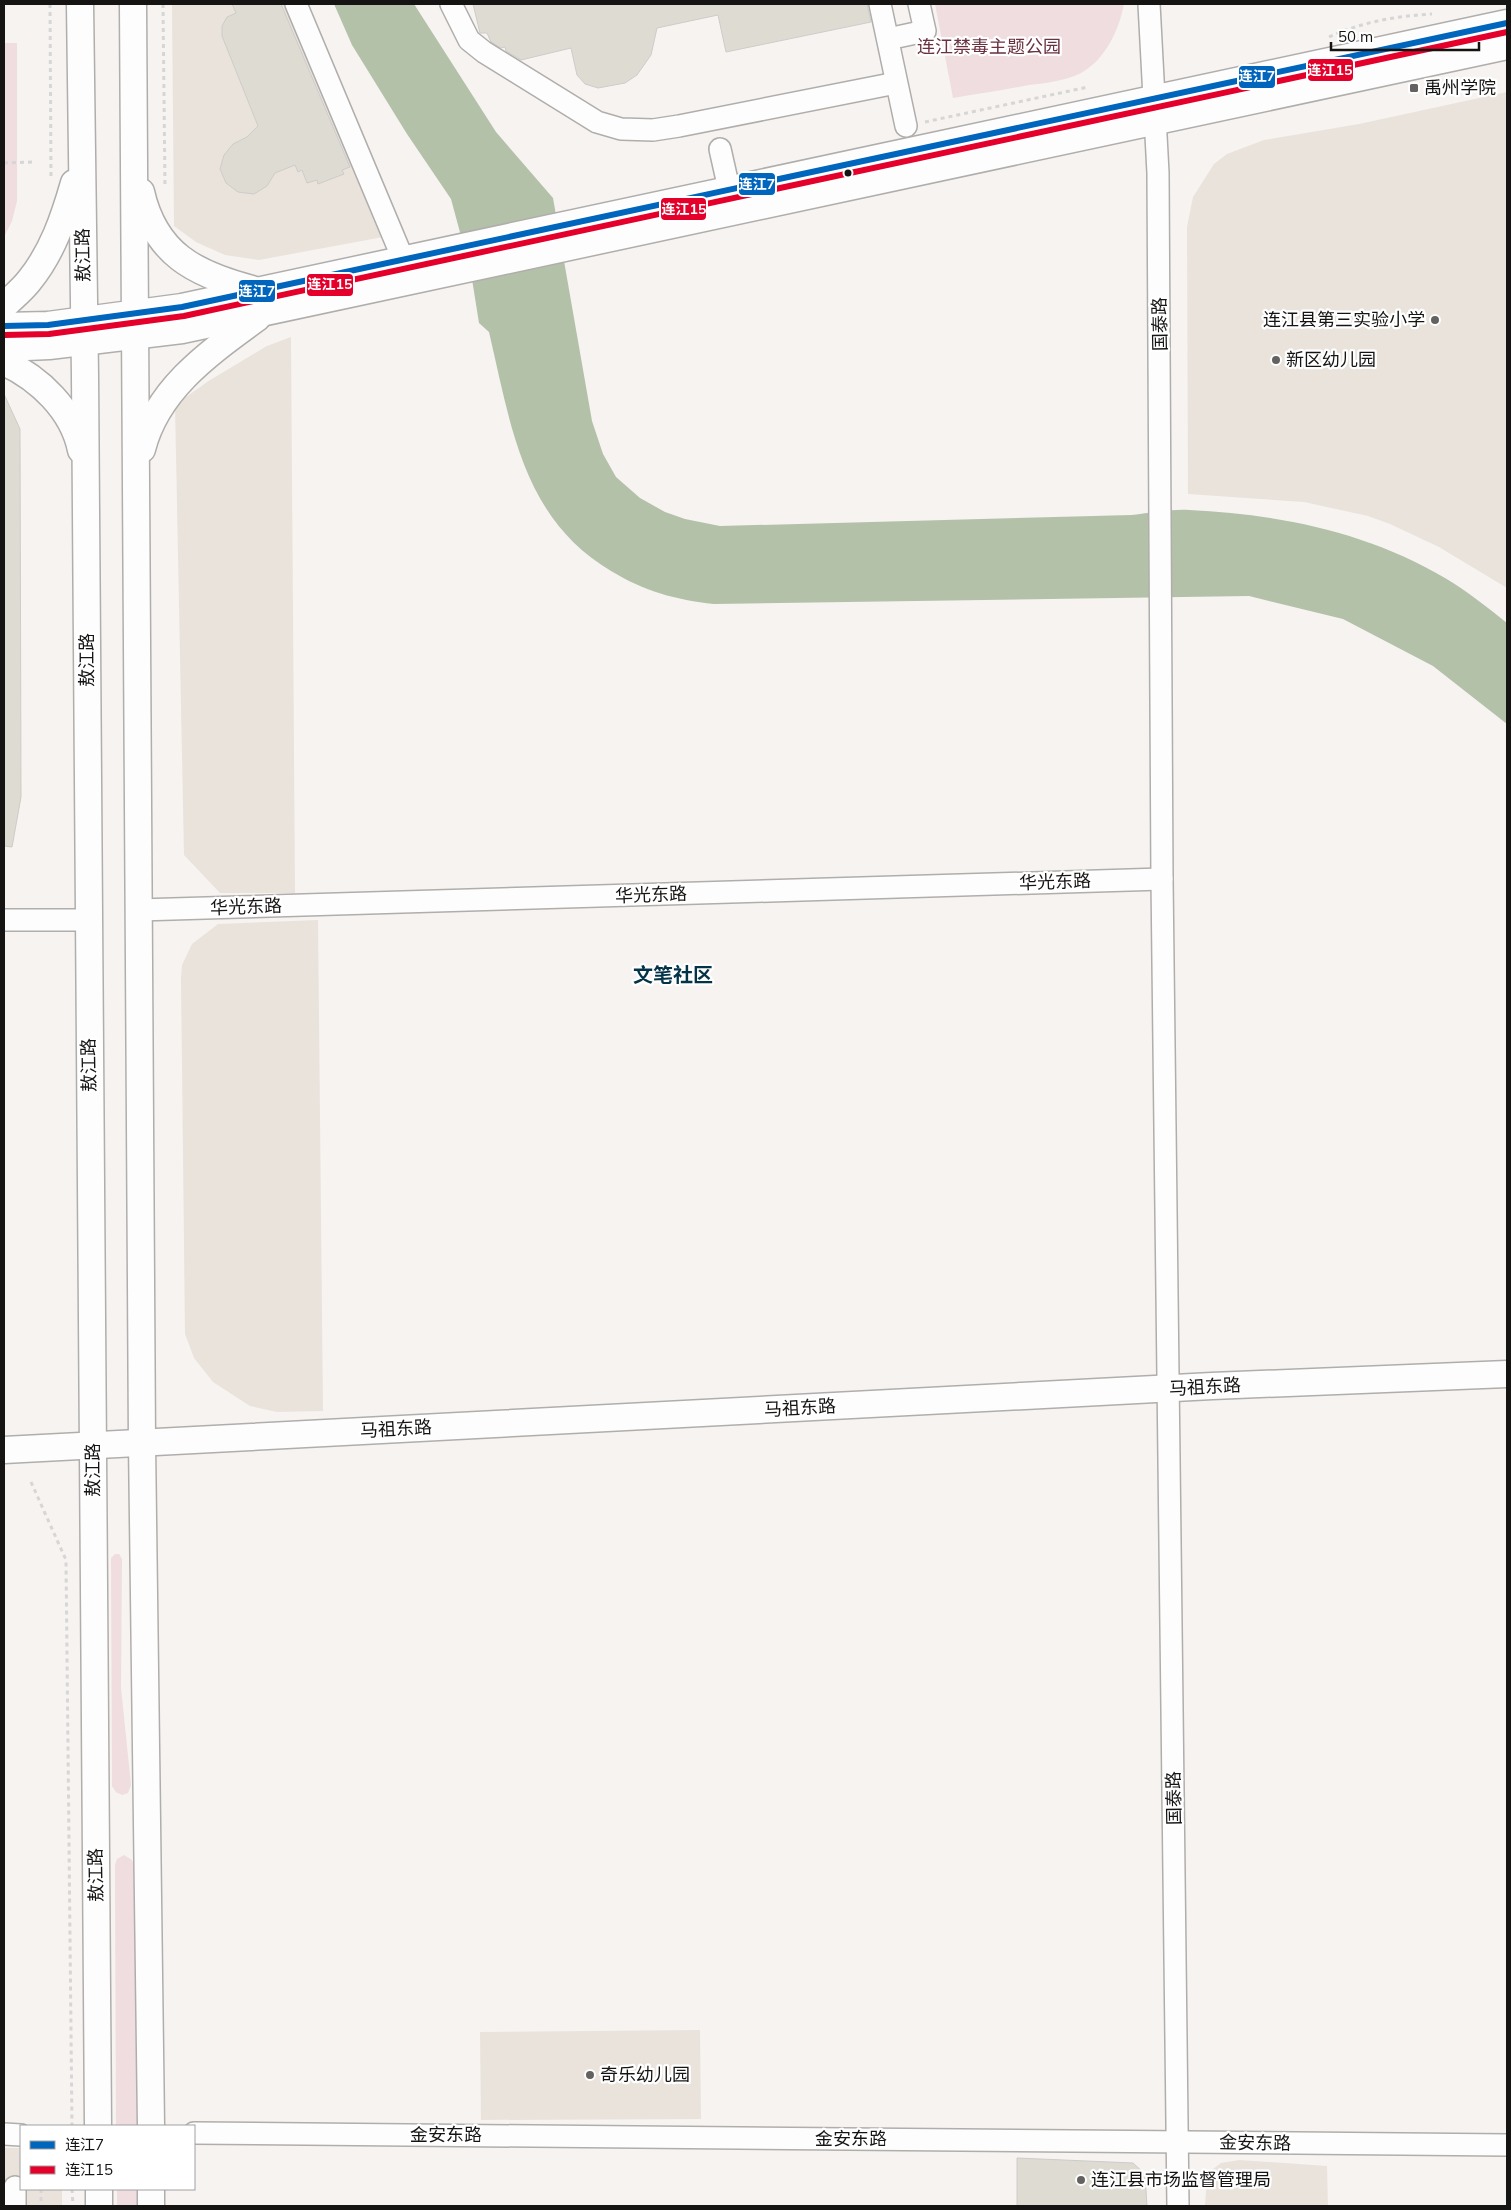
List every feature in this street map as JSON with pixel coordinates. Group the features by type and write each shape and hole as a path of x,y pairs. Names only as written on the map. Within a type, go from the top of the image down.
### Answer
{"main road":[{"name":"敖江路","path":"80,4 86,470 98,2125"},
{"path":"133,4 142,1443 151,2125"},
{"path":"136,474 146,433 158,408 171,391 222,344 261,301 1155,110 1507,23"},
{"path":"564,236 729,189 1507,46"},
{"path":"4,306 29,282 51,247 66,212 74,185 82,133"},
{"path":"134,136 139,183 145,210 166,246 183,261 216,280 261,301"},
{"path":"4,348 84,332 136,325 182,330 261,301 403,259 463,258"},
{"path":"4,326 48,325 84,332"},
{"path":"4,362 28,375 63,408 79,440 86,470"},
{"name":"马祖东路","path":"4,1450 1169,1389 1507,1374"},
{"path":"99,2190 99,2206"},
{"path":"151,2190 151,2206"}],"street":[{"path":"296,4 403,259"},
{"path":"451,4 469,40 484,52 597,122 621,129 653,130 679,126 896,83"},
{"path":"880,4 906,126"},
{"path":"888,39 925,31 919,4"},
{"name":"国泰路","path":"1149,4 1155,110 1162,495 1162,879 1178,2206"},
{"path":"720,149 729,189"},
{"name":"华光东路","path":"139,910 1162,879"},
{"path":"4,920 88,920"},
{"name":"金安东路","path":"195,2133 1507,2145"},
{"path":"4,2134 20,2134"}],"path":[{"path":"50,4 51,179"},
{"path":"163,4 165,198"},
{"path":"1327,37 1352,26 1401,16 1434,14"},
{"path":"4,163 34,162"},
{"path":"31,1482 66,1560 72,2125"},
{"path":"41,2190 41,2206"},
{"path":"72,2190 73,2206"}],"shaded area":[{"path":"172,4 309,4 405,233 259,260 225,255 196,242 174,226"},
{"path":"334,4 414,4 496,132 553,198 592,421 603,454 616,477 640,498 665,512 685,519 720,526 1132,515 1182,510 1256,516 1322,528 1354,537 1416,562 1461,588 1507,623 1507,724 1433,666 1343,619 1249,596 714,604 661,594 611,571 581,549 557,524 539,497 514,435 489,332 479,323 471,273 451,199 407,134 352,45"},
{"path":"1507,92 1507,588 1439,547 1368,516 1304,502 1188,494 1187,227 1193,197 1214,164 1227,154 1264,140 1359,124"},
{"path":"291,337 295,893 220,893 184,855 175,405 207,382 267,346"},
{"path":"318,920 323,1411 277,1412 250,1406 213,1382 194,1358 185,1334 182,965 192,944 218,924"},
{"name":"奇乐幼儿园","path":"700,2030 701,2119 481,2120 480,2032"},
{"path":"4,2148 20,2148 20,2190 62,2190 62,2206 4,2206"},
{"path":"1239,2160 1327,2166 1328,2206 1205,2206 1207,2177 1221,2163"}],"green space":[{"name":"连江禁毒主题公园","path":"935,4 1124,4 1119,24 1110,43 1097,60 1081,73 1055,81 953,98"},
{"path":"4,43 17,43 17,201 12,221 4,237"},
{"path":"115,1554 119,1554 122,1559 121,1688 131,1785 128,1793 122,1795 116,1792 112,1786 111,1558"},
{"path":"124,1855 132,1860 135,1868 137,2125 116,2125 115,1865 117,1859"},
{"path":"117,2190 138,2190 138,2206 117,2206"}],"building":[{"path":"232,4 281,4 350,167 342,170 344,174 318,184 317,180 307,183 302,170 298,172 295,165 275,173 267,186 254,194 238,192 226,183 220,169 224,155 233,144 247,137 258,126 222,36 222,26 227,17 236,13"},
{"path":"473,4 867,4 871,22 726,52 718,15 657,28 651,55 637,75 625,83 598,88 585,84 577,75 571,48 521,60 506,51 505,47 501,48 491,42 487,33 480,33"},
{"path":"4,394 20,429 21,797 12,847 4,846"},
{"name":"连江县市场监督管理局","path":"1017,2158 1133,2163 1145,2174 1147,2206 1017,2206"}],"transit line":[{"name":"连江7","path":"4,326 48,325 182,307 1507,23"},
{"name":"连江15","path":"4,335 49,334 184,316 1507,32"}],"place":[{"name":"禹州学院","path":"1414,88"},
{"name":"连江县第三实验小学","path":"1435,320"},
{"name":"新区幼儿园","path":"1276,360"},
{"name":"奇乐幼儿园","path":"590,2075"},
{"name":"连江县市场监督管理局","path":"1081,2180"}],"district":[{"name":"文笔社区","path":"673,975"}]}
